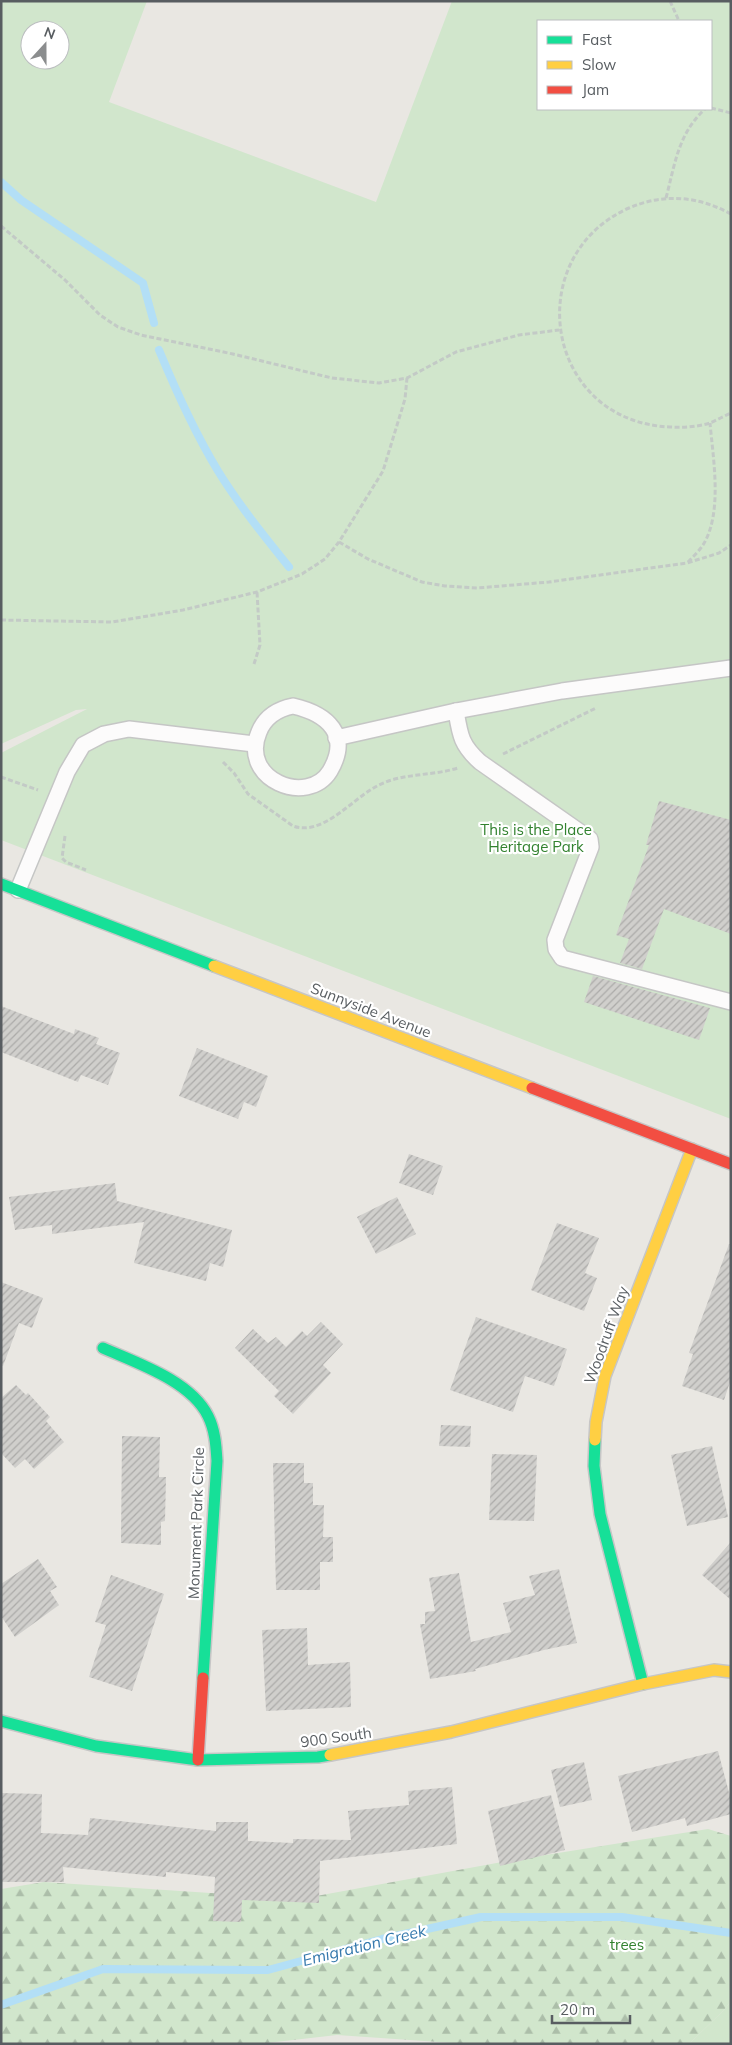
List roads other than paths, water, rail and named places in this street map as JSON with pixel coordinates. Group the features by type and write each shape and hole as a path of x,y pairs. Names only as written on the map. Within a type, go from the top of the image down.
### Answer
{"street":[{"name":"Sunnyside Avenue","path":"1,884 731,1164"},
{"name":"Woodruff Way","path":"643,1684 600,1514 594,1466 596,1422 605,1376 692,1149"},
{"name":"Monument Park Circle","path":"103,1348 181,1385 203,1406 214,1429 217,1461 198,1760"},
{"name":"900 South","path":"1,1721 96,1746 198,1760 318,1757 451,1732 643,1684 714,1670 731,1672"}],"lane":[{"path":"336,738 456,711 562,691 731,668"},
{"path":"294,706 320,714 334,729 338,745 336,761 328,774 316,784 301,788 281,784 266,775 256,760 254,744 261,726 272,714 283,708 294,706"},
{"path":"456,711 460,732 467,751 590,839 591,847 556,940 556,949 562,958 731,1002"},
{"path":"18,890 67,772 83,745 104,734 130,729 254,744"}],"waterway":[{"path":"1,182 21,200 143,283 154,323"},
{"path":"159,350 186,412 218,471 243,508 289,567"},
{"name":"Emigration Creek","path":"1,2005 103,1969 268,1970 382,1939 481,1917 622,1917 731,1933"}],"park label":[{"name":"This is the Place Heritage Park","path":"536,838"},
{"name":"trees","path":"627,1944"}]}
